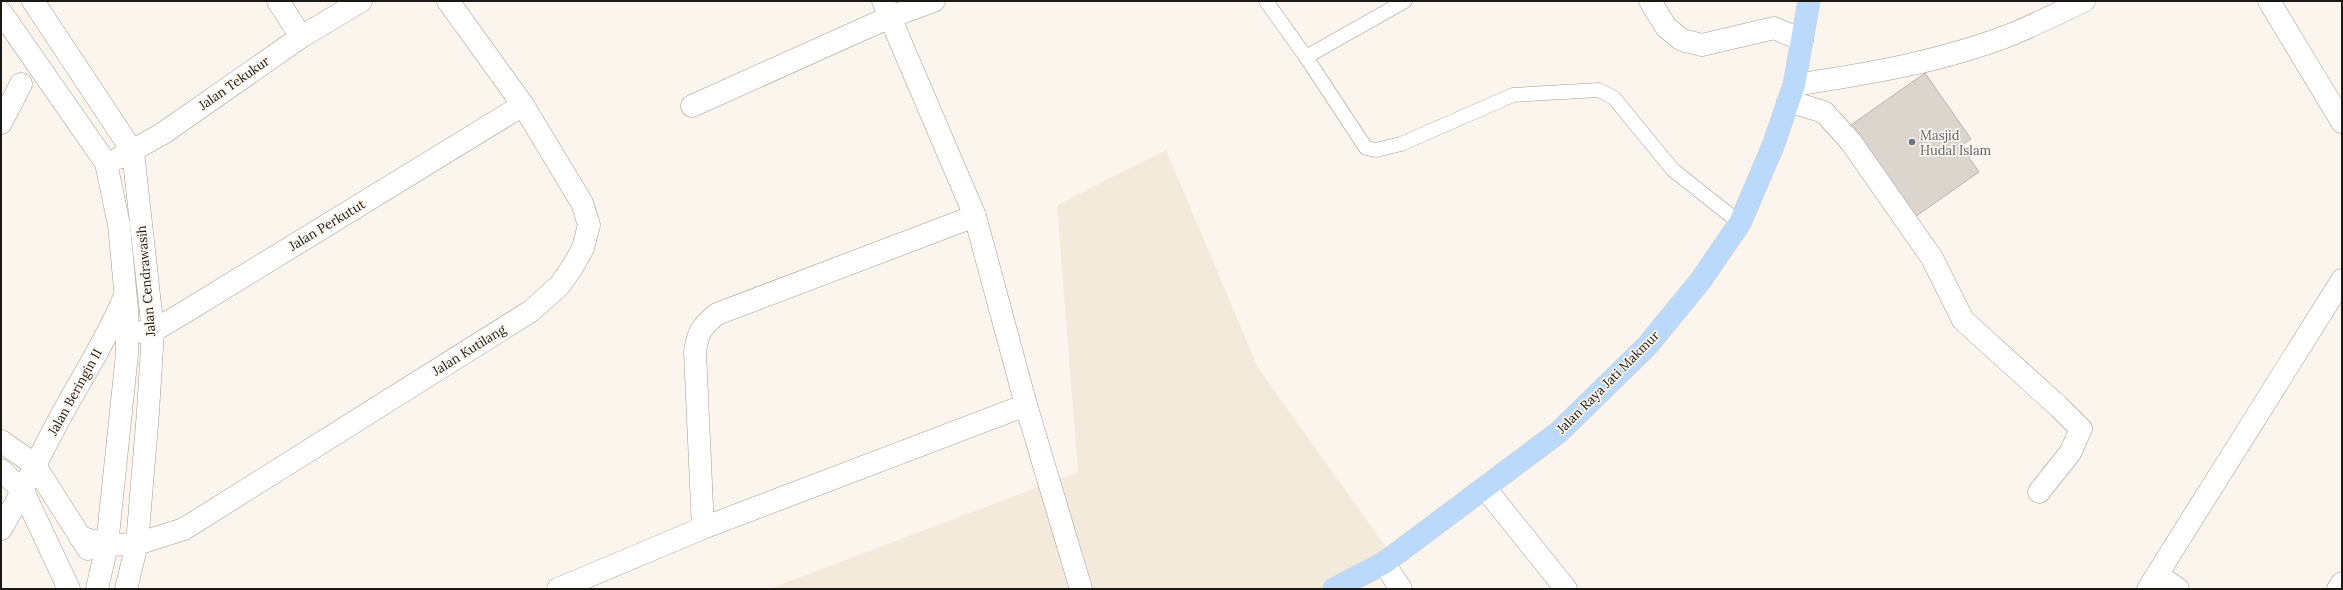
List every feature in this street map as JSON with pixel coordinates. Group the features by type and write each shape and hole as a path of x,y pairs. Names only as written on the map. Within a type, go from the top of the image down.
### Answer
{"main road":[{"name":"Jalan Raya Jati Makmur","path":"1334,589 1384,563 1559,432 1647,346 1701,280 1740,223 1773,146 1791,93 1809,1"}],"street":[{"name":"Jalan Cendrawasih","path":"33,1 133,152 152,331 148,412 137,544 126,589"},
{"path":"278,1 301,37"},
{"name":"Jalan Tekukur","path":"106,163 133,152 162,134 301,37 361,1"},
{"name":"Jalan Kutilang","path":"80,537 107,545 137,544 184,529 531,311 560,285 583,248 589,225 582,203 523,105 448,1"},
{"path":"692,106 887,9 934,1"},
{"path":"1650,1 1666,27 1682,40 1702,45 1774,28 1802,40"},
{"path":"1791,93 1959,51 2014,33 2084,1"},
{"path":"2269,1 2342,122"},
{"path":"887,9 975,216 1026,405 1081,589"},
{"name":"Jalan Cendrawasih","path":"1,12 106,163 119,225 126,292 128,332 122,412 103,583"},
{"path":"1,124 21,84"},
{"path":"1791,93 1824,112 1851,142 1932,258 1963,320 2059,407 2081,429 2070,453 2039,492"},
{"name":"Jalan Perkutut","path":"128,332 152,331 523,105"},
{"path":"703,528 695,352 698,335 704,325 716,314 975,216"},
{"path":"2178,589 2153,582 2342,280"},
{"name":"Jalan Beringin II","path":"1,530 23,491 34,464 107,335 126,292"},
{"path":"558,589 703,528 1026,405"},
{"path":"1,442 34,464"},
{"name":"Jalan Cendrawasih","path":"34,464 80,537 103,583"},
{"path":"1,470 23,491 69,589"},
{"path":"1485,488 1566,589"},
{"path":"1384,563 1401,589"},
{"path":"2338,589 2342,583"}],"lane":[{"path":"1266,1 1306,57 1366,148 1376,150 1401,144 1513,95 1599,90 1614,98 1673,170 1740,223"},
{"path":"1306,57 1405,1"}],"shaded area":[{"path":"1166,150 1258,368 1401,568 1359,589 769,589 1078,472 1057,205"}],"building":[{"name":"Masjid Hudal Islam","path":"1925,73 1971,139 1961,146 1979,172 1912,219 1848,127"}],"place":[{"name":"Masjid Hudal Islam","path":"1912,142"}]}
